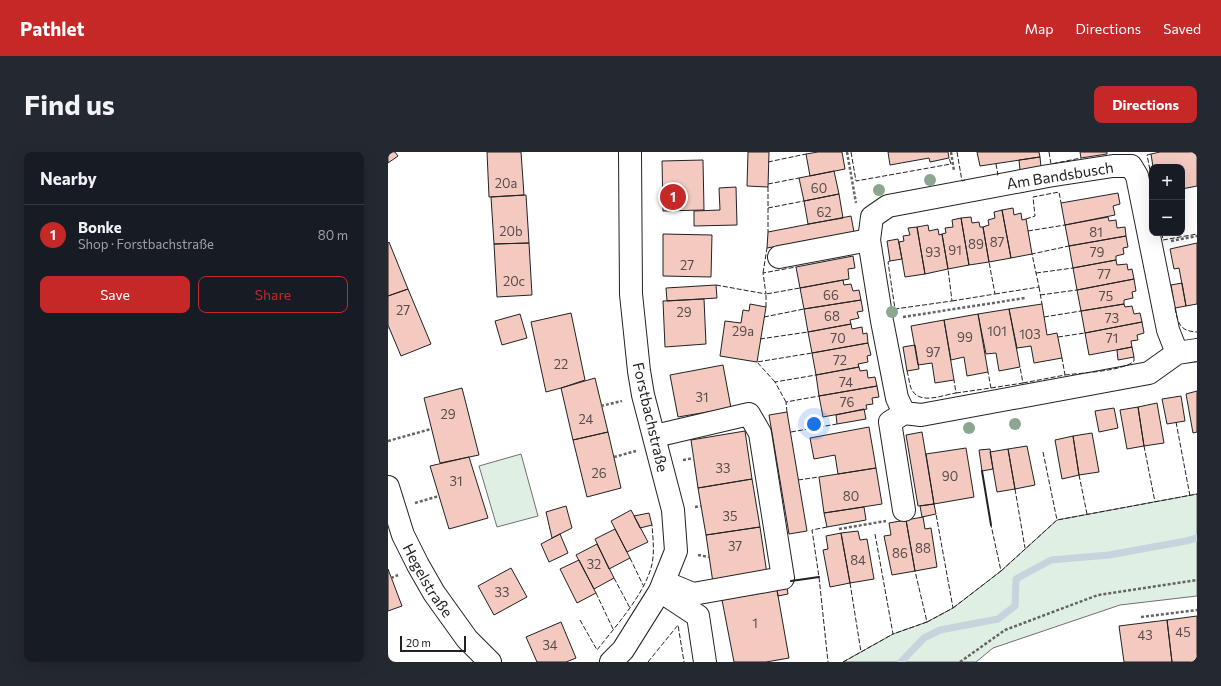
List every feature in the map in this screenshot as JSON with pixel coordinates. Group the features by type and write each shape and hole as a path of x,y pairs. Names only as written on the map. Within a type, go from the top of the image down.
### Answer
{"street":[{"name":"Forstbachstraße","path":"611,662 623,650 662,587 676,552 673,510 638,371 631,294 630,152"},
{"name":"Am Bandsbusch","path":"872,217 888,206 1048,176 1113,166 1131,166 1137,176 1168,330 1187,352 1149,373 921,415 904,413"},
{"path":"872,217 869,240 882,321 897,398 904,413 890,422 904,510"},
{"path":"779,257 869,240"},
{"path":"655,436 749,414 760,433 783,578 694,594 662,587"},
{"name":"Hegelstraße","path":"388,487 403,535 418,565 434,592 467,639 490,662"},
{"path":"662,587 698,616 705,662"}],"path":[{"path":"846,152 856,203 872,217"},
{"path":"882,321 1025,298"},
{"path":"602,406 623,401"},
{"path":"388,441 431,429"},
{"path":"614,457 636,450"},
{"path":"414,504 439,496"},
{"path":"839,529 886,521 904,510"},
{"path":"960,662 1004,630 1098,595 1197,580"},
{"path":"1141,617 1197,610"}],"green space":[{"path":"521,454 538,516 497,527 479,466"},
{"path":"1197,494 1197,596 1120,605 993,648 976,662 843,662 893,634 927,622 953,608 1001,571 1057,520"}],"building":[{"path":"388,152 395,152 398,156 388,163"},
{"path":"487,152 521,152 524,195 489,197"},
{"path":"748,152 769,152 768,187 747,186"},
{"path":"818,152 842,152 845,169 810,176 806,154"},
{"path":"888,152 948,152 949,158 930,162 929,158 890,165"},
{"path":"977,152 1039,152 1040,157 980,166"},
{"path":"1080,152 1107,152 1107,154 1081,158"},
{"path":"1160,152 1197,152 1197,186 1185,188 1185,164 1153,164 1151,154"},
{"path":"1040,157 1041,167 1020,170 1019,160"},
{"path":"703,160 704,210 663,211 662,161"},
{"path":"834,171 839,194 804,201 799,178"},
{"path":"736,187 737,225 694,226 694,211 720,210 719,188"},
{"path":"1118,193 1120,204 1113,206 1115,215 1065,225 1061,203"},
{"path":"839,194 843,218 808,224 804,201"},
{"path":"526,195 529,243 494,244 491,197"},
{"path":"1013,208 1014,215 1021,213 1022,220 1026,219 1032,254 1011,258 1002,210"},
{"path":"1002,210 1011,258 989,262 983,227 989,225 988,220 995,218 994,212"},
{"path":"851,216 854,232 767,248 768,232"},
{"path":"971,217 972,223 979,222 980,227 983,227 989,262 969,265 961,218"},
{"path":"1108,217 1109,221 1116,220 1117,228 1125,227 1126,236 1069,246 1065,225"},
{"path":"961,218 969,265 948,269 942,234 946,233 945,228 953,227 952,220"},
{"path":"928,225 929,231 938,229 939,235 942,234 948,269 925,274 917,227"},
{"path":"917,227 925,274 905,277 899,242 904,241 903,236 910,235 908,228"},
{"path":"663,234 712,235 711,277 663,276"},
{"path":"1126,236 1128,247 1123,248 1124,254 1116,256 1116,260 1073,268 1069,246"},
{"path":"898,239 902,259 890,261 887,241"},
{"path":"389,242 408,289 388,296 388,243"},
{"path":"529,243 532,295 497,297 494,244"},
{"path":"1197,243 1197,304 1186,306 1179,268 1174,269 1170,249"},
{"path":"853,256 855,268 848,269 849,279 800,288 796,267"},
{"path":"1116,260 1117,265 1127,264 1128,270 1132,269 1134,279 1077,290 1073,268"},
{"path":"1134,279 1136,291 1132,292 1133,298 1124,300 1124,304 1081,311 1077,290"},
{"path":"843,280 844,285 851,284 853,291 859,290 861,300 804,309 800,288"},
{"path":"1182,283 1186,306 1175,308 1171,285"},
{"path":"716,285 717,298 667,301 666,288"},
{"path":"408,289 431,344 401,356 388,325 388,296"},
{"path":"704,299 706,344 665,347 663,301"},
{"path":"861,300 863,311 857,312 859,318 850,320 851,324 808,332 804,309"},
{"path":"750,304 766,307 757,362 720,356 725,321 741,323 743,310 749,311"},
{"path":"1042,304 1047,335 1057,333 1062,358 1034,363 1031,346 1017,348 1009,309"},
{"path":"1124,304 1125,307 1132,306 1134,314 1140,313 1142,322 1085,333 1081,311"},
{"path":"1009,309 1020,367 999,371 996,353 986,354 978,314"},
{"path":"571,313 585,380 546,392 531,322"},
{"path":"520,314 527,338 502,345 495,321"},
{"path":"978,314 988,372 967,376 964,357 951,360 944,320"},
{"path":"944,320 954,380 935,383 932,363 918,365 911,326"},
{"path":"1142,322 1144,333 1137,335 1138,340 1131,341 1132,347 1089,355 1085,333"},
{"path":"851,324 852,329 862,327 863,334 867,333 868,343 812,353 808,332"},
{"path":"868,343 871,355 867,356 868,362 858,364 859,367 816,375 812,353"},
{"path":"915,345 919,369 907,371 903,347"},
{"path":"1132,347 1134,357 1118,360 1117,350"},
{"path":"723,365 731,408 678,417 670,375"},
{"path":"859,367 860,371 867,370 868,378 875,377 877,386 819,396 816,375"},
{"path":"595,378 608,432 573,440 561,388"},
{"path":"877,386 879,397 872,398 873,404 866,405 867,409 823,417 819,396"},
{"path":"462,388 479,455 440,463 424,398"},
{"path":"1197,391 1197,432 1193,433 1186,394"},
{"path":"1181,396 1185,421 1167,424 1162,399"},
{"path":"1157,403 1164,443 1144,446 1138,407"},
{"path":"1138,407 1144,446 1127,449 1120,410"},
{"path":"1114,408 1118,428 1099,432 1095,411"},
{"path":"864,409 866,419 837,424 836,415"},
{"path":"787,412 807,531 789,534 769,415"},
{"path":"869,427 876,468 838,474 835,455 814,459 810,438"},
{"path":"745,431 752,479 698,488 691,440"},
{"path":"608,432 621,488 587,497 573,440"},
{"path":"922,432 934,504 918,506 906,435"},
{"path":"1092,433 1099,472 1079,475 1073,436"},
{"path":"1073,436 1079,475 1062,479 1055,440"},
{"path":"1027,446 1035,485 1015,489 1008,449"},
{"path":"966,448 974,497 934,504 926,454"},
{"path":"990,449 993,469 982,471 979,450"},
{"path":"1008,449 1015,489 997,492 990,452"},
{"path":"469,457 488,518 449,529 430,466"},
{"path":"876,468 882,504 824,513 819,477"},
{"path":"752,479 760,527 706,535 698,488"},
{"path":"934,504 936,514 922,517 920,506"},
{"path":"566,506 572,528 552,538 546,512"},
{"path":"864,507 866,520 827,527 824,513"},
{"path":"631,510 648,542 627,552 611,521"},
{"path":"649,513 652,525 640,528 634,516"},
{"path":"923,517 925,529 931,528 937,567 915,571 906,520"},
{"path":"906,520 915,571 892,575 884,536 891,535 889,523"},
{"path":"760,527 767,574 713,583 706,535"},
{"path":"615,529 630,558 609,569 595,539"},
{"path":"858,531 860,540 867,539 874,579 850,583 841,533"},
{"path":"841,533 850,583 830,587 823,550 828,549 826,536"},
{"path":"560,534 568,553 549,562 541,544"},
{"path":"597,544 614,578 594,589 576,555"},
{"path":"579,560 596,593 577,603 560,569"},
{"path":"511,568 527,597 494,615 478,586"},
{"path":"388,569 402,606 388,611"},
{"path":"786,582 788,594 778,596 777,590 752,595 750,588"},
{"path":"777,590 789,658 766,662 734,662 722,600"},
{"path":"1197,616 1197,662 1172,662 1167,620"},
{"path":"1167,620 1172,662 1124,662 1119,626"},
{"path":"561,622 576,658 566,662 537,662 526,637"}],"waterway":[{"path":"901,662 924,638 940,630 998,619 1015,606 1016,579 1051,560 1109,555 1197,538"}],"fence":[{"path":"851,152 856,181 951,164 949,158"},
{"path":"957,152 962,181 965,180"},
{"path":"1049,152 1051,164 1081,158"},
{"path":"768,162 806,154"},
{"path":"1149,165 1147,155 1151,154"},
{"path":"996,164 997,175"},
{"path":"768,184 799,178"},
{"path":"768,187 768,232"},
{"path":"1026,219 1035,216 1033,197 1059,192 1061,203"},
{"path":"768,208 804,201"},
{"path":"1028,231 1065,225"},
{"path":"1162,236 1163,240 1197,234"},
{"path":"995,294 1039,287 1032,254 1069,246"},
{"path":"763,273 767,248"},
{"path":"890,261 888,262 895,309 952,301 948,269"},
{"path":"952,301 995,294 989,262"},
{"path":"716,285 766,294 763,273 796,267"},
{"path":"1036,273 1073,268"},
{"path":"1039,287 1042,304"},
{"path":"766,307 766,294 800,288"},
{"path":"1040,295 1077,290"},
{"path":"1175,308 1177,318 1181,326 1187,330 1197,332"},
{"path":"764,317 804,309"},
{"path":"1044,317 1081,311"},
{"path":"760,339 808,332"},
{"path":"1058,337 1085,333"},
{"path":"775,382 757,362 812,353"},
{"path":"1065,375 1102,371 1121,367 1134,361 1134,357"},
{"path":"1023,383 1065,375 1062,358"},
{"path":"991,388 1023,383 1020,367"},
{"path":"907,371 910,386 916,395 920,397 932,398 956,393 954,380"},
{"path":"956,393 991,388 988,372"},
{"path":"786,402 775,382 816,375"},
{"path":"787,412 786,402 819,396"},
{"path":"1176,422 1190,496"},
{"path":"791,432 837,424"},
{"path":"1144,446 1155,502"},
{"path":"1043,452 1057,520"},
{"path":"1079,475 1087,514"},
{"path":"798,480 819,477"},
{"path":"1015,489 1025,548"},
{"path":"1001,571 1057,520 1197,494"},
{"path":"927,622 953,608 936,514"},
{"path":"580,620 597,650 628,611 647,579 653,558 652,525"},
{"path":"953,608 1001,571 991,525"},
{"path":"827,527 812,530 819,577 828,662"},
{"path":"875,534 893,634 927,622 915,571"},
{"path":"630,558 643,585"},
{"path":"614,578 630,608"},
{"path":"850,583 861,652 893,634"},
{"path":"596,593 613,629"},
{"path":"648,662 678,625 684,662"},
{"path":"843,662 861,652"}],"wall":[{"path":"982,471 991,525"},
{"path":"791,581 819,577"}],"place":[{"name":"Bonke","path":"673,197"}]}
